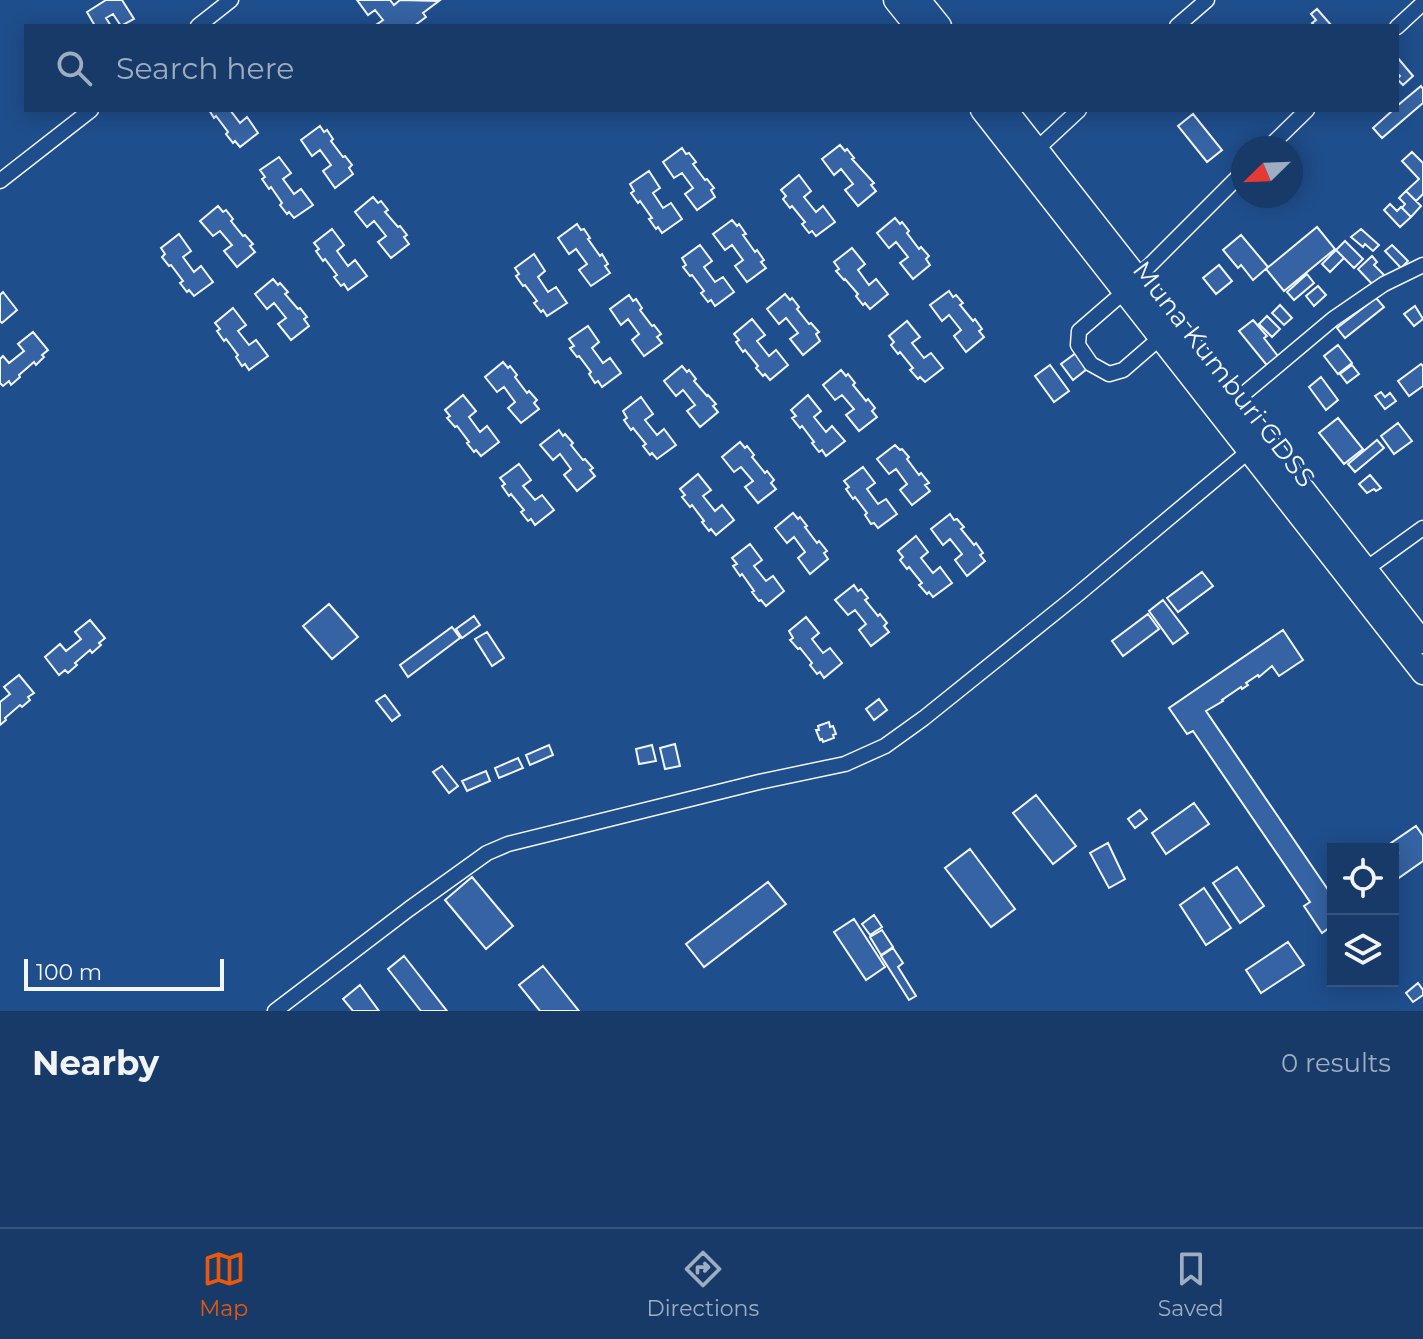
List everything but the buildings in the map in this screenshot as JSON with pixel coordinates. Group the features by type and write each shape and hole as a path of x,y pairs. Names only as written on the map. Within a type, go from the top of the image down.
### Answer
{"highway":[{"path":"895,0 914,24"},
{"path":"919,0 938,24"},
{"name":"Muna Kumburi GDSS","path":"984,112 1234,402 1423,642"},
{"name":"Muna Kumburi GDSS","path":"1008,112 1037,149 1131,285 1160,338 1423,673"}],"street":[{"path":"201,24 231,0"},
{"path":"1179,24 1207,0"},
{"path":"1399,25 1423,3"},
{"path":"0,181 88,112"},
{"path":"1037,149 1077,112"},
{"path":"1280,136 1305,112"},
{"path":"1160,338 1123,370 1109,374 1091,364 1078,345 1079,331 1131,285 1231,184"},
{"path":"1234,402 1333,319 1384,284 1423,265"},
{"path":"275,1011 487,853 508,844 700,796 845,764 885,746 1077,595 1249,451"},
{"path":"1366,569 1423,528"}]}
